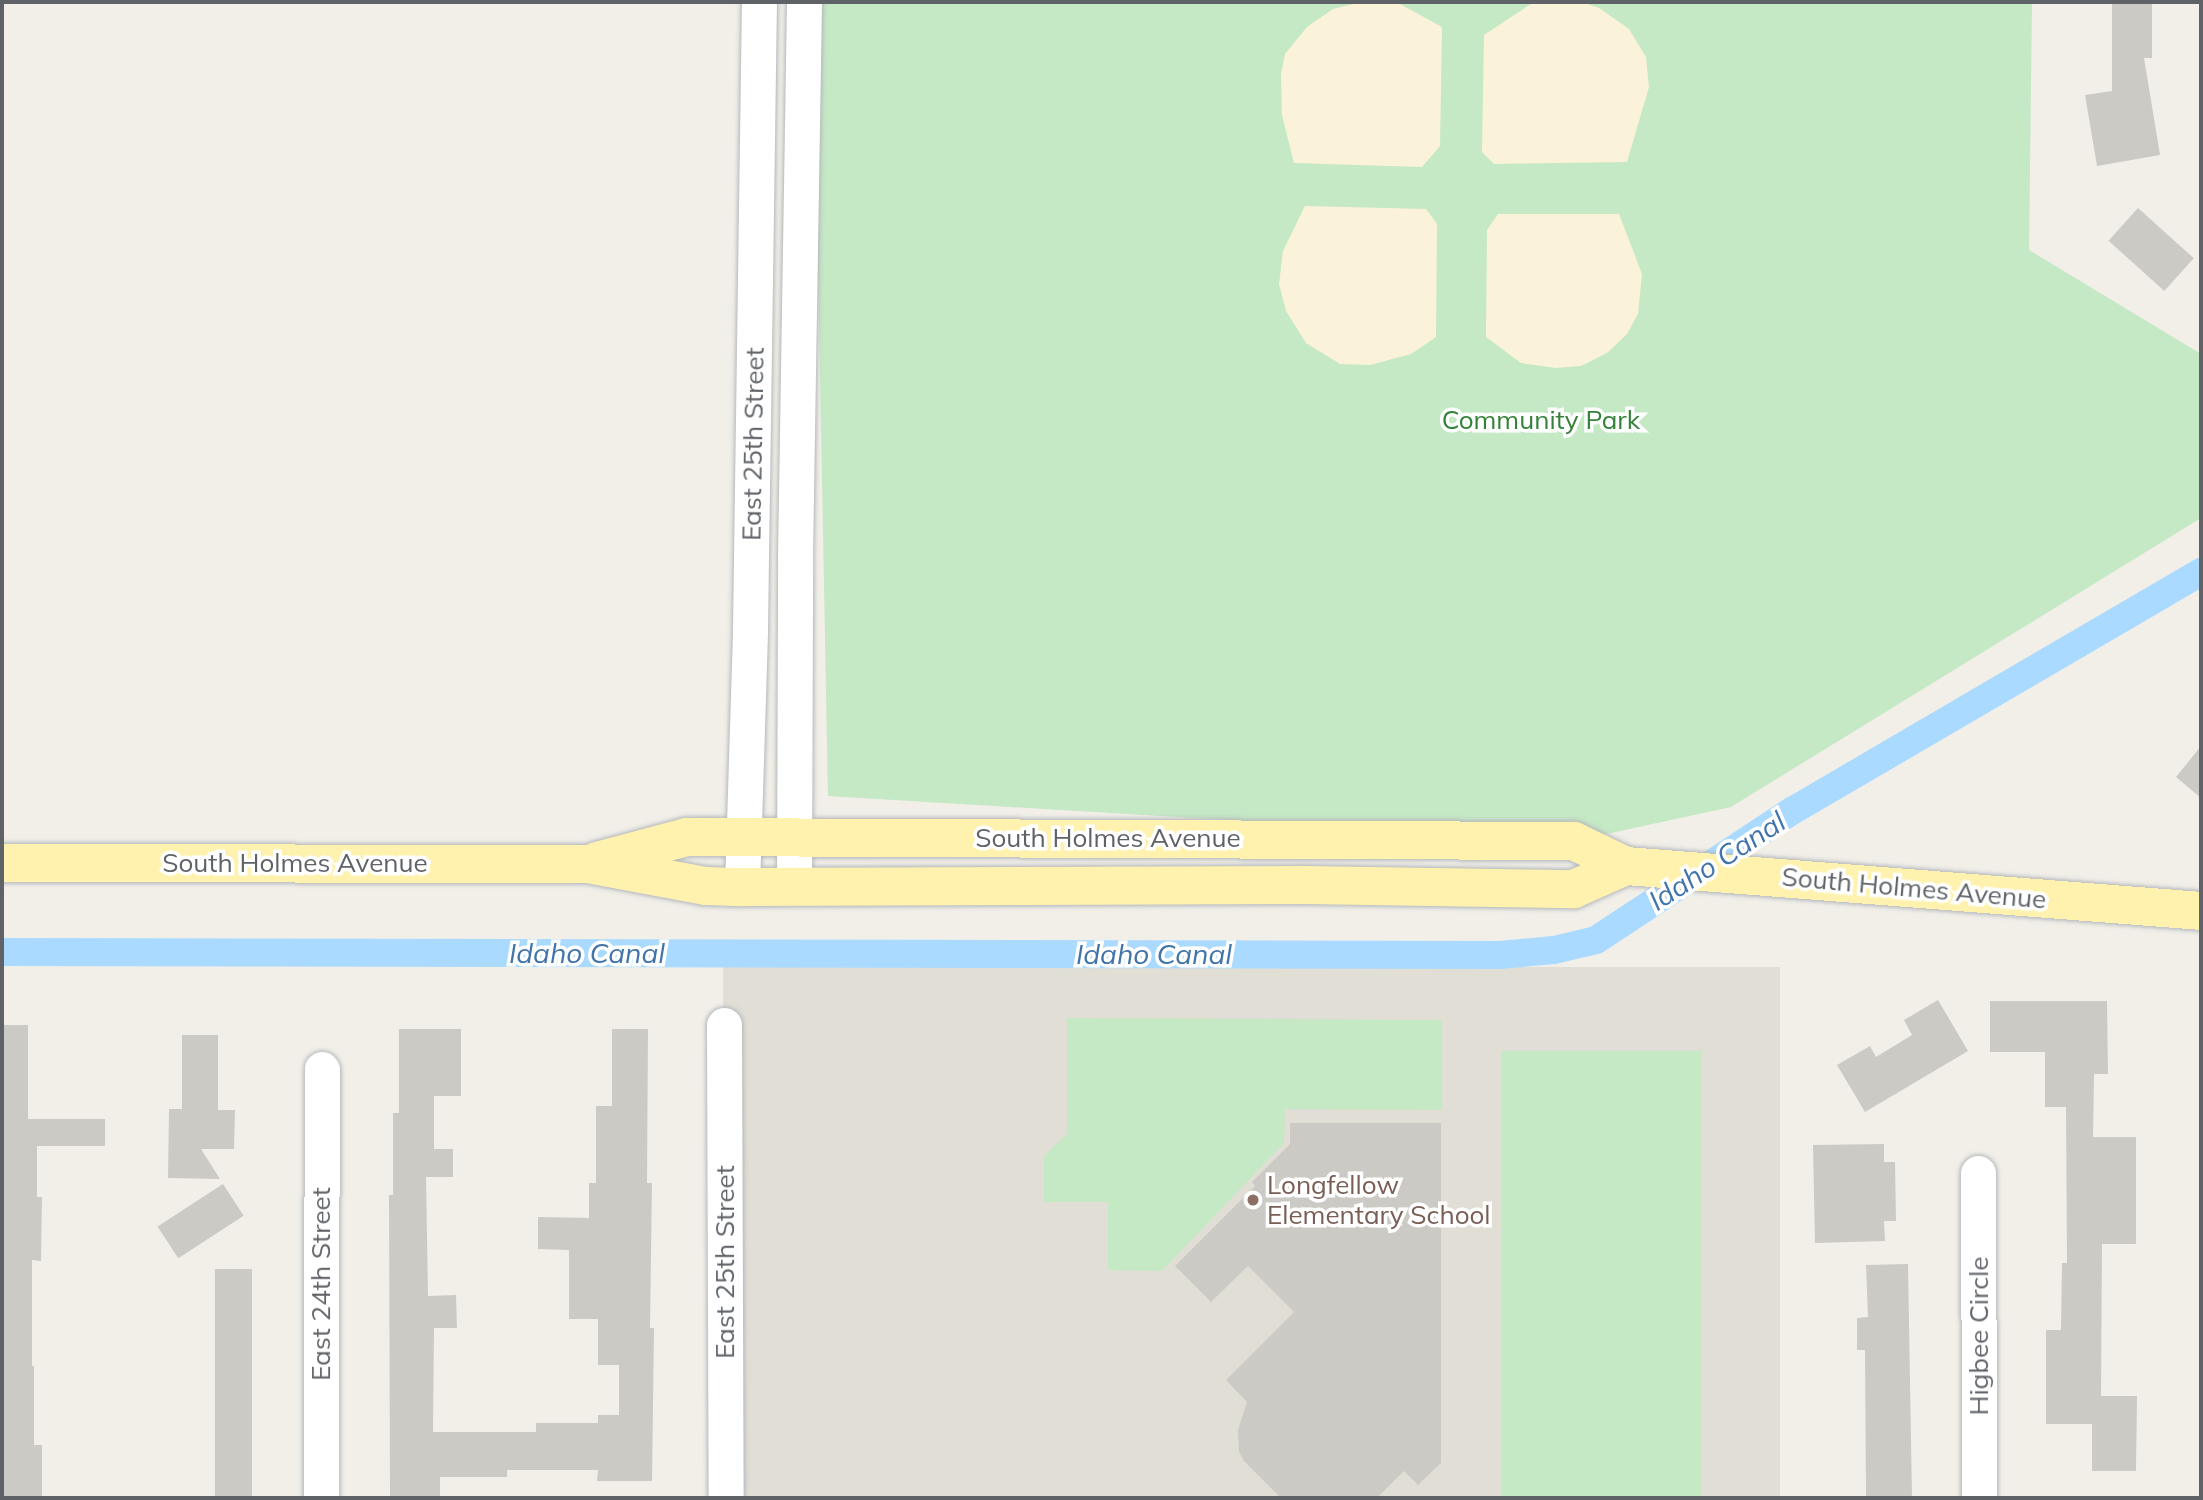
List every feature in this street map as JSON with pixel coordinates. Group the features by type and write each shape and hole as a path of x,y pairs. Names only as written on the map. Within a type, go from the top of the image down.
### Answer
{"main road":[{"name":"South Holmes Avenue","path":"589,864 687,837 1574,841 1626,866 2201,911"},
{"name":"South Holmes Avenue","path":"2,863 589,864 706,886 742,887 1305,885 1574,889 1626,866"}],"street":[{"name":"East 25th Street","path":"742,887 750,628 759,2"},
{"name":"East 25th Street","path":"794,887 795,556 804,2"},
{"name":"East 25th Street","path":"723,1025 726,1498"},
{"name":"East 24th Street","path":"321,1069 321,1498"},
{"name":"Higbee Circle","path":"1978,1173 1979,1498"}],"shaded area":[{"name":"Longfellow Elementary School","path":"723,967 1780,967 1780,1498 723,1498"}],"green space":[{"name":"Community Park","path":"813,2 2032,2 2029,250 2201,354 2201,518 1731,807 1574,841 828,796"},
{"path":"1067,1018 1442,1020 1442,1110 1285,1109 1284,1143 1162,1271 1108,1270 1108,1202 1044,1202 1044,1156 1067,1134"},
{"path":"1501,1051 1701,1051 1701,1498 1501,1498"}],"sand":[{"path":"1361,2 1398,3 1442,27 1440,146 1422,167 1294,163 1282,115 1281,74 1285,54 1307,27 1333,9"},
{"path":"1534,2 1582,2 1599,8 1629,29 1646,57 1649,87 1627,162 1494,164 1482,152 1484,35"},
{"path":"1305,206 1426,209 1437,224 1436,337 1411,354 1370,365 1340,364 1306,343 1286,311 1279,284 1283,251"},
{"path":"1498,214 1619,214 1642,274 1638,314 1627,334 1607,353 1581,366 1556,368 1521,363 1486,337 1487,230"}],"building":[{"path":"2112,2 2152,2 2152,58 2144,58 2160,155 2097,166 2085,95 2112,91"},
{"path":"2138,208 2194,258 2164,291 2109,241"},
{"path":"2201,746 2201,798 2176,777"},
{"path":"1938,1000 1968,1051 1865,1112 1837,1065 1870,1046 1876,1057 1912,1035 1904,1020"},
{"path":"1990,1001 2107,1001 2108,1074 2094,1074 2093,1137 2136,1137 2136,1244 2102,1244 2101,1396 2137,1396 2136,1471 2092,1471 2092,1424 2046,1424 2046,1330 2061,1330 2062,1263 2067,1263 2066,1107 2045,1107 2045,1052 1990,1052"},
{"path":"2,1025 28,1025 28,1119 105,1119 105,1146 37,1146 37,1197 42,1197 41,1261 32,1260 32,1366 34,1445 42,1445 42,1498 2,1498"},
{"path":"399,1029 461,1029 461,1096 434,1096 434,1149 453,1149 453,1177 426,1177 428,1296 456,1295 457,1328 434,1328 433,1432 536,1432 536,1423 598,1423 598,1415 619,1415 619,1365 598,1365 598,1319 569,1319 569,1250 538,1249 538,1217 589,1218 589,1183 596,1183 596,1106 612,1106 612,1029 648,1029 647,1183 652,1183 650,1328 654,1328 652,1481 597,1481 598,1470 507,1470 507,1477 440,1477 440,1498 390,1498 389,1195 393,1195 393,1113 399,1113"},
{"path":"182,1035 218,1035 218,1110 235,1110 234,1149 201,1149 220,1179 168,1178 169,1109 182,1109"},
{"path":"1290,1123 1441,1123 1441,1463 1418,1485 1404,1471 1377,1498 1281,1498 1244,1461 1239,1452 1238,1430 1247,1402 1226,1380 1294,1312 1248,1266 1211,1302 1175,1266 1255,1186 1252,1182 1290,1144"},
{"path":"1884,1144 1884,1162 1895,1162 1896,1221 1884,1221 1885,1241 1815,1243 1813,1145"},
{"path":"223,1184 244,1216 178,1258 158,1226"},
{"path":"1908,1264 1912,1498 1866,1498 1865,1350 1857,1350 1857,1318 1868,1317 1866,1265"},
{"path":"215,1269 252,1269 252,1498 215,1498"}],"waterway":[{"name":"Idaho Canal","path":"2,952 1500,955 1554,950 1596,940 1792,811 2201,572"}],"place":[{"name":"Longfellow Elementary School","path":"1253,1200"}]}
